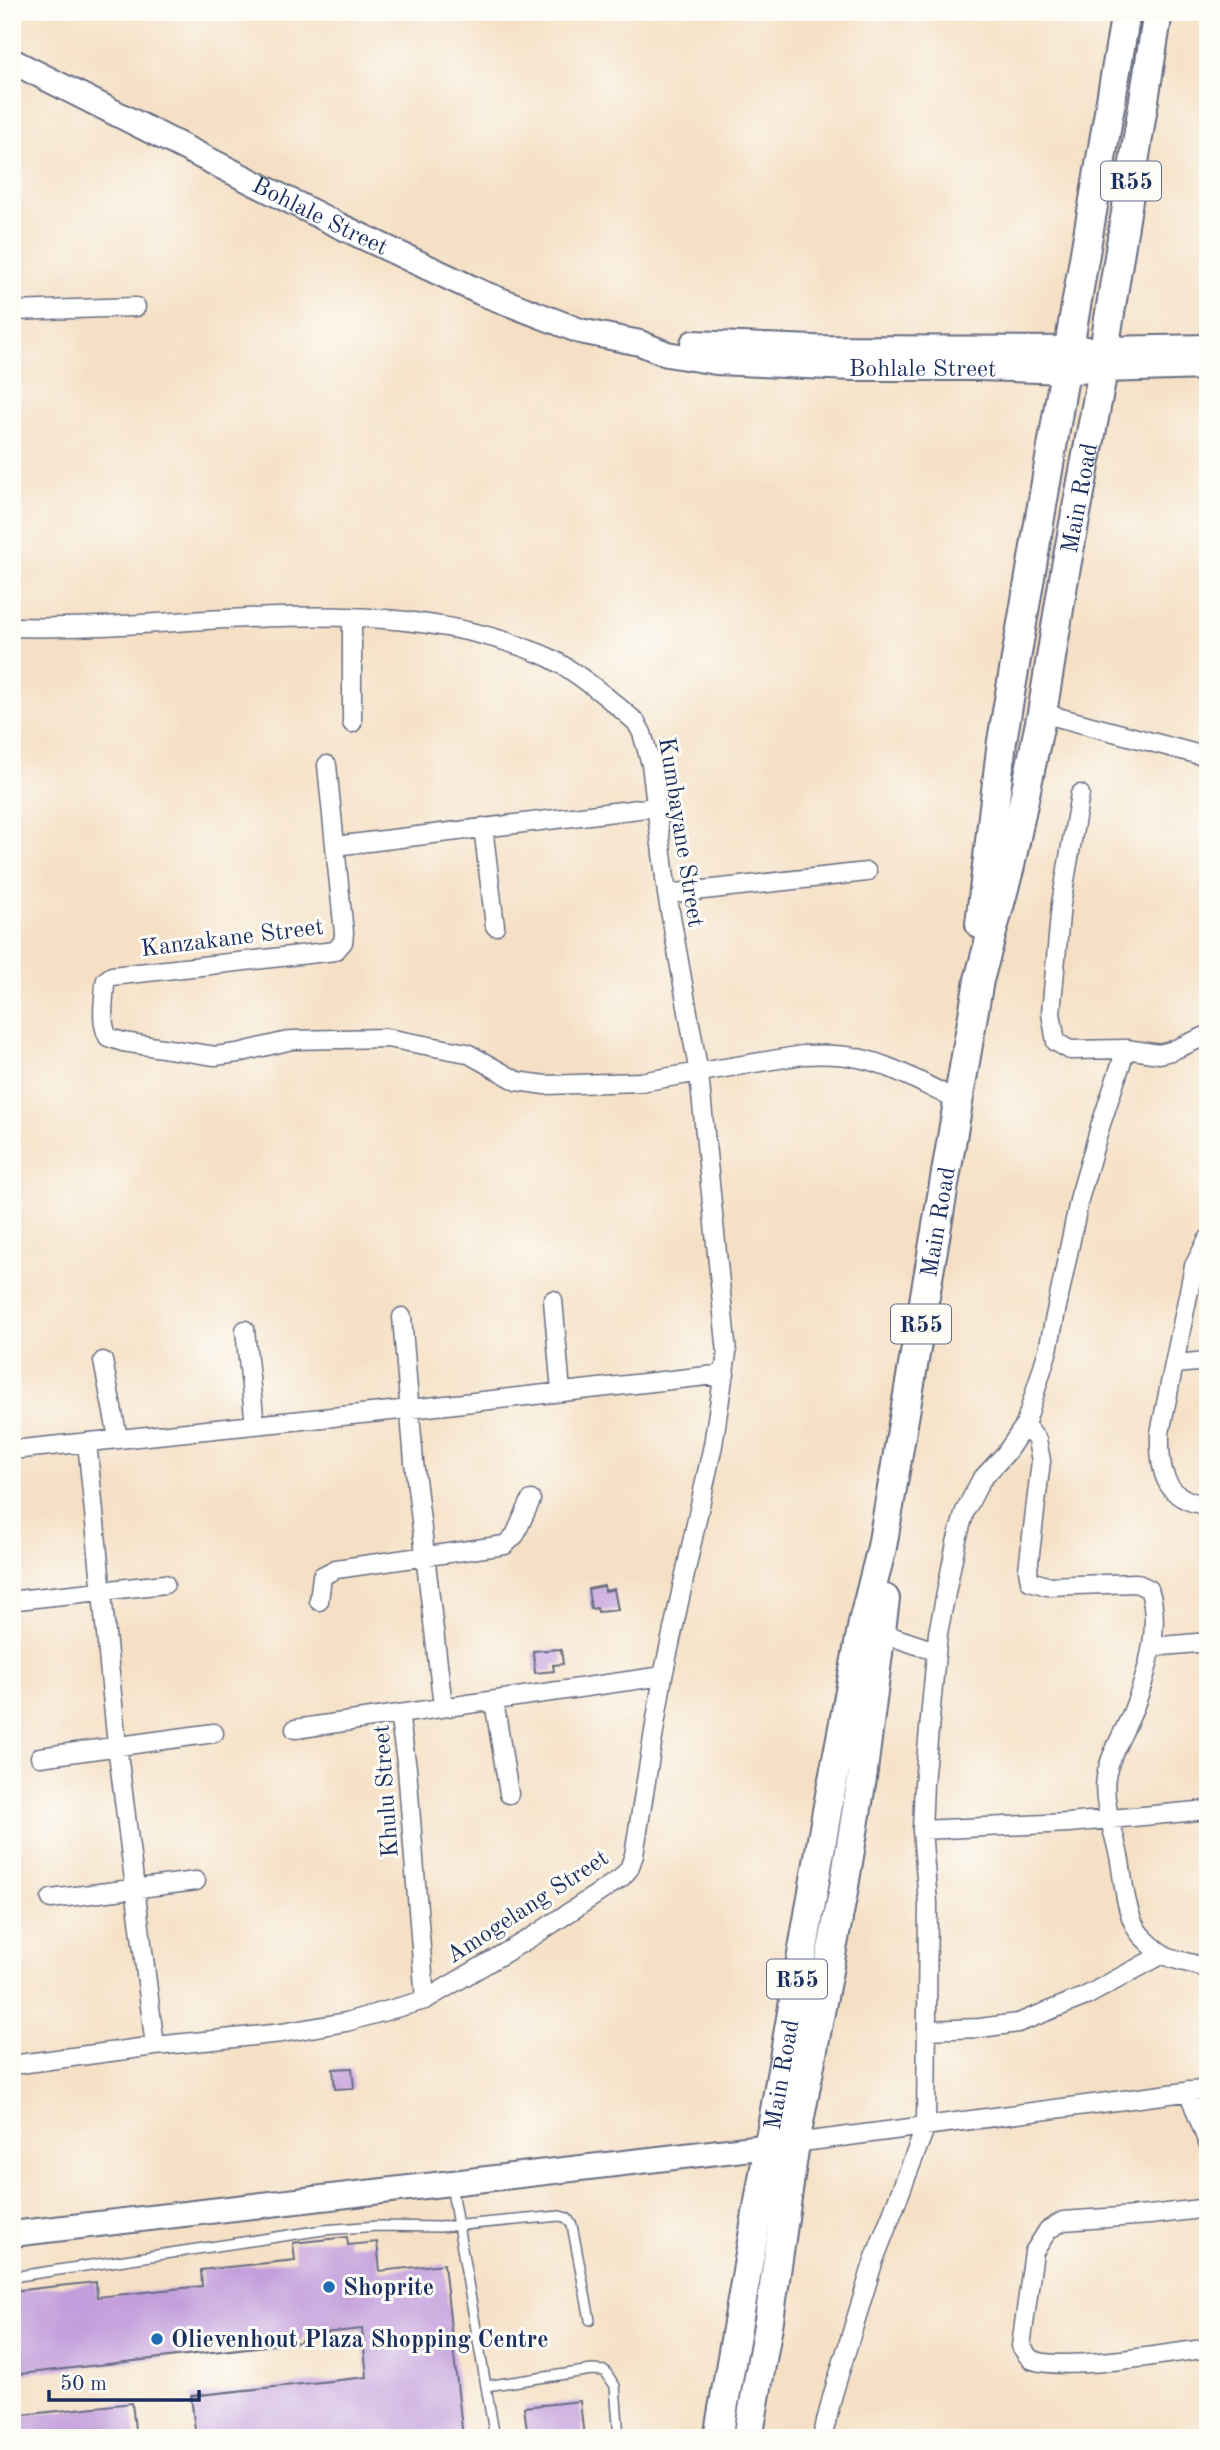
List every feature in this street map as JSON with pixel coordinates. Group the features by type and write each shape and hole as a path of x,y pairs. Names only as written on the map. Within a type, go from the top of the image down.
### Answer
{"main road":[{"name":"Main Road","path":"979,980 980,921 1002,741 1126,12"},
{"name":"Main Road","path":"748,2438 769,2320 781,2145 864,1618 883,1547 979,980 1010,866 1042,713 1104,359 1158,12"},
{"name":"Main Road","path":"718,2438 781,2145 843,1892 862,1778 886,1590 883,1547"}],"street":[{"name":"Bohlale Street","path":"12,61 340,226 482,293 580,331 640,343 667,354 716,362 853,368 979,368 1104,359 1208,347"},
{"path":"12,311 136,307"},
{"name":"Bohlale Street","path":"1104,359 1208,367"},
{"path":"352,617 352,723"},
{"name":"Kumbayane Street","path":"12,627 352,617 430,624 477,634 542,654 559,663 636,722 648,748 667,894 699,1074 722,1304"},
{"path":"1042,713 1208,757"},
{"name":"Kanzakane Street","path":"327,765 343,942 335,951 112,976 105,984 104,1028 108,1037 123,1042 215,1056 292,1040 387,1038 467,1053 517,1081 545,1085 640,1082 699,1074"},
{"path":"1080,794 1061,904 1051,1013 1056,1042 1070,1050 1126,1049 1159,1054 1208,1035"},
{"path":"335,846 654,807"},
{"path":"483,827 495,926"},
{"path":"667,894 867,872"},
{"path":"822,2438 874,2260 926,2126 928,1903 922,1830 935,1651 956,1543 965,1511 981,1480 1006,1453 1025,1424 1048,1350 1080,1196 1126,1049"},
{"path":"699,1074 803,1055 829,1054 860,1058 882,1065 959,1101"},
{"path":"1208,1239 1194,1266 1160,1433 1163,1474 1175,1495 1189,1502 1208,1505"},
{"path":"553,1300 561,1392"},
{"name":"Amogelang Street","path":"12,2065 155,2046 282,2034 346,2022 425,2000 536,1935 621,1878 629,1869 634,1855 663,1676 713,1445 727,1353 722,1304"},
{"path":"402,1317 424,1557 443,1706"},
{"path":"245,1330 256,1425"},
{"path":"103,1361 118,1438"},
{"path":"1175,1364 1208,1361"},
{"path":"12,1450 725,1374"},
{"path":"1025,1424 1037,1440 1041,1461 1028,1570 1030,1581 1047,1586 1136,1583 1149,1589 1153,1601 1152,1647 1132,1713 1113,1752 1106,1778 1105,1804 1136,1929 1163,1954 1208,1969"},
{"path":"87,1442 117,1745 155,2046"},
{"path":"320,1601 320,1580 326,1573 336,1569 505,1545 515,1535 531,1500"},
{"path":"17,1600 165,1584"},
{"path":"881,1633 935,1651"},
{"path":"1152,1647 1208,1642"},
{"name":"Khulu Street","path":"425,2000 407,1768 399,1714 663,1676"},
{"path":"494,1701 509,1794"},
{"path":"295,1728 399,1714"},
{"path":"40,1757 214,1732"},
{"path":"922,1830 1110,1819 1208,1810"},
{"path":"51,1899 196,1881"},
{"path":"927,2029 980,2028 1018,2023 1086,1996 1163,1954"},
{"path":"12,2234 781,2145 1208,2089"},
{"path":"1188,2091 1208,2143"},
{"path":"1208,2208 1063,2221 1048,2230 1034,2252 1021,2346 1029,2358 1049,2365 1111,2361 1208,2348"}],"lane":[{"path":"451,2183 495,2438"},
{"path":"12,2277 323,2230 378,2226 415,2228 560,2216 567,2218 572,2225 590,2320"},
{"path":"485,2386 592,2370 605,2371 615,2386 619,2438"}],"building":[{"path":"604,1586 605,1591 614,1589 618,1610 598,1612 597,1608 591,1609 588,1589"},
{"path":"561,1649 563,1664 553,1665 554,1671 535,1673 533,1651"},
{"path":"352,2068 354,2088 335,2089 333,2069"},
{"name":"Olievenhout Plaza Shopping Centre","path":"347,2237 348,2245 377,2242 380,2271 444,2264 463,2438 196,2438 191,2396 367,2377 362,2329 304,2335 300,2342 12,2375 12,2291 96,2282 97,2297 202,2286 201,2270 295,2260 293,2243"},
{"path":"580,2401 584,2438 528,2438 524,2407"},
{"name":"Olievenhout Plaza Shopping Centre","path":"132,2403 136,2438 12,2438 12,2416"}],"place":[{"name":"Shoprite","path":"329,2287"},
{"name":"Olievenhout Plaza Shopping Centre","path":"157,2339"}]}
